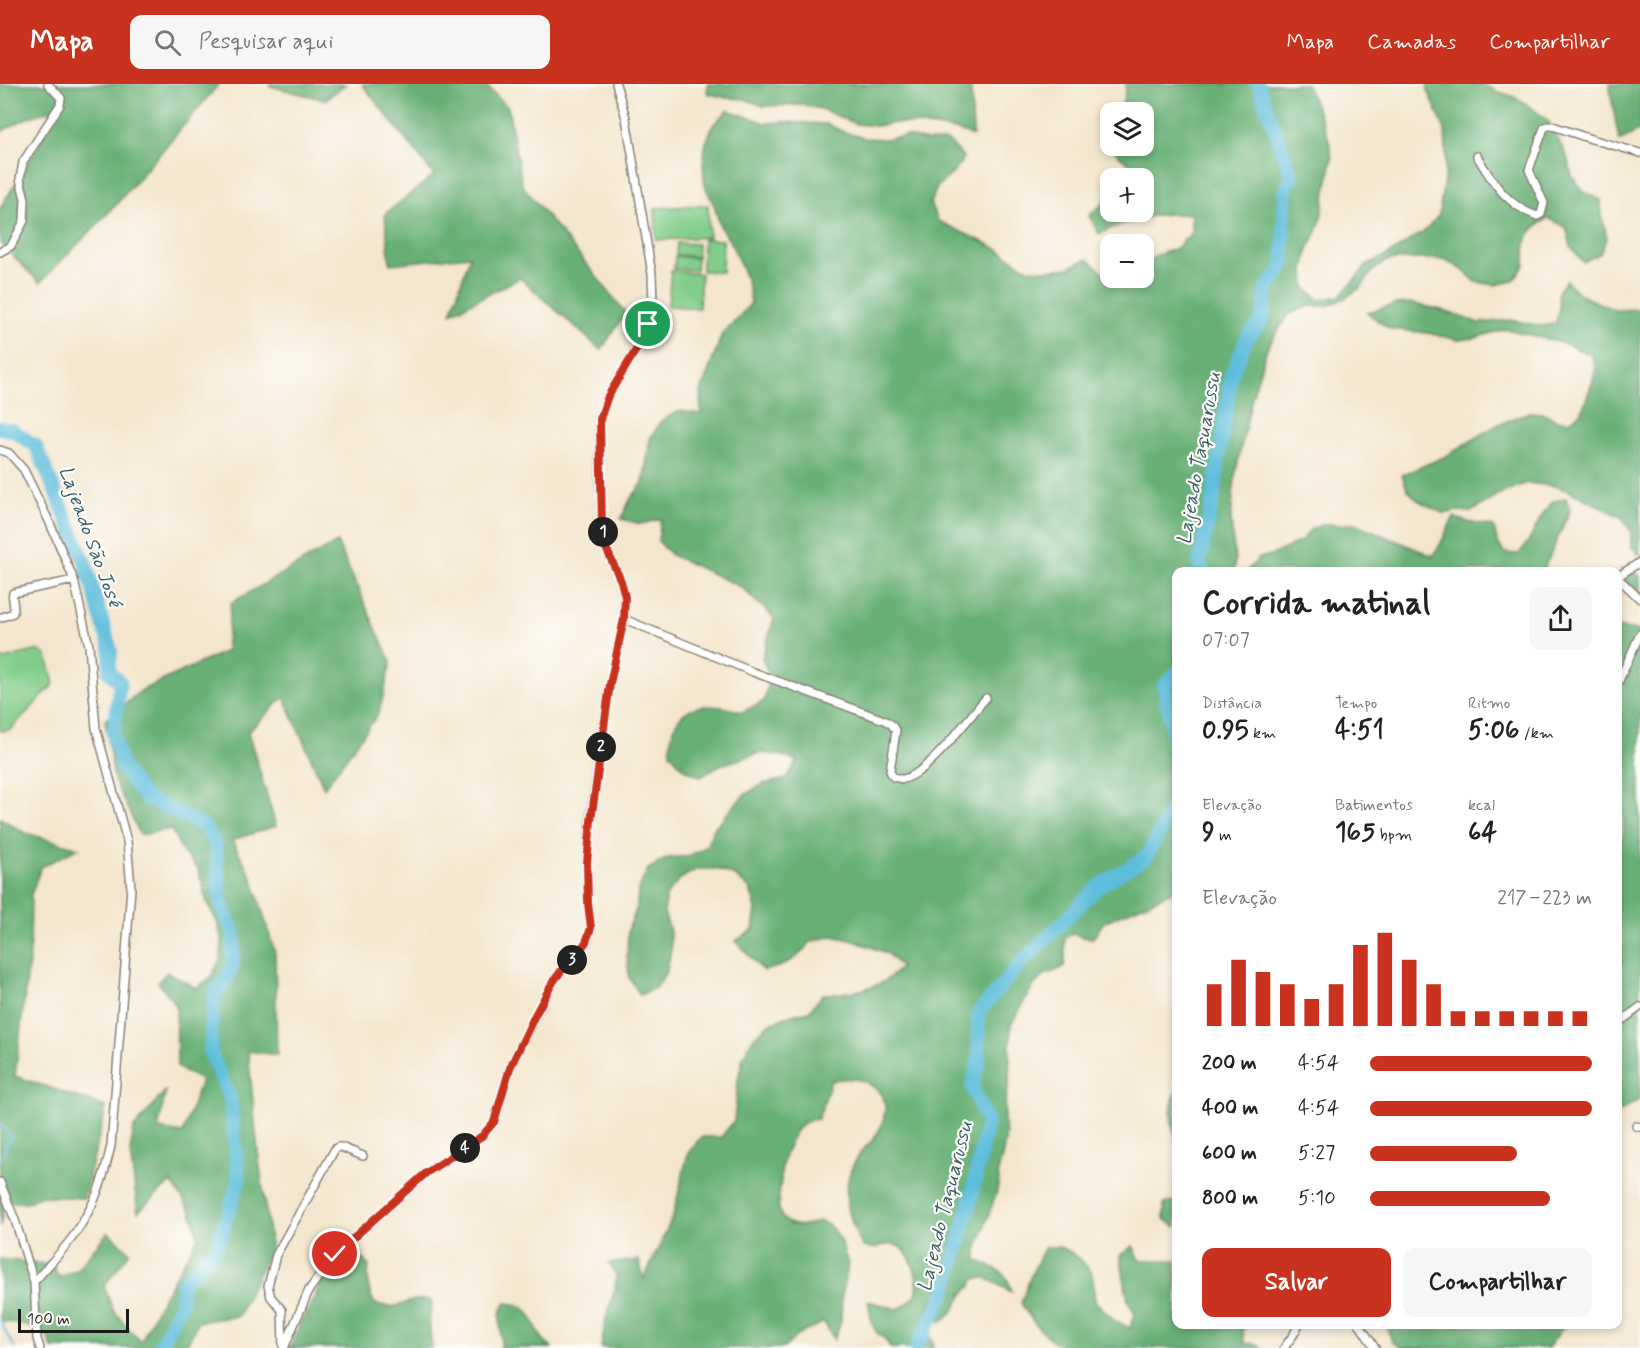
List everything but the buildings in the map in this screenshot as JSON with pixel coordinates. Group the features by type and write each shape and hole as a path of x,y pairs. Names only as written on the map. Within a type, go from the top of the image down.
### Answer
{"street":[{"path":"0,252 11,246 24,221 25,199 20,179 23,162 60,105 61,98 48,84"},
{"path":"283,1348 309,1290 335,1254 426,1173 482,1136 494,1122 510,1068 535,1015 553,982 586,942 591,928 587,863 591,821 610,684 624,619 625,597 621,581 606,548 602,529 600,419 608,396 639,345 648,324 653,303 652,274 628,129 616,84"},
{"path":"1477,156 1498,189 1509,200 1528,213 1537,216 1541,214 1544,203 1528,170 1545,128 1548,126 1640,153"},
{"path":"0,450 9,453 24,470 49,520 74,580 89,646 96,728 127,841 131,888 111,1146 102,1184 86,1217 64,1248 34,1282"},
{"path":"1622,574 1640,562"},
{"path":"0,618 13,613 15,609 13,593 74,580"},
{"path":"1622,582 1640,599"},
{"path":"624,619 753,672 891,724 896,731 890,771 893,777 901,779 913,775 931,762 986,698"},
{"path":"1622,674 1640,634"},
{"path":"1622,1020 1640,1007"},
{"path":"283,1348 282,1310 271,1297 268,1286 276,1255 335,1149 341,1147 363,1156"},
{"path":"0,1182 15,1220 34,1282 37,1339 40,1348"},
{"path":"1284,1348 1296,1329"},
{"path":"1362,1329 1375,1348"}],"green space":[{"path":"0,84 219,84 116,205 40,283 0,243 0,208 37,149 54,109 27,118 0,132"},
{"path":"269,84 346,84 325,100"},
{"path":"362,84 484,84 508,107 522,185 626,313 601,350 520,278 451,313 470,256 390,264 385,214 434,175"},
{"path":"708,84 967,84 971,87 973,136 955,130 915,124 896,123 876,126 856,124 821,109 802,105 763,106 745,99 726,98 707,93"},
{"path":"1125,84 1307,84 1329,140 1332,158 1322,214 1317,232 1308,249 1304,269 1305,287 1320,300 1340,296 1368,264 1388,255 1425,231 1439,215 1445,172 1445,130 1427,88 1429,84 1482,84 1514,97 1548,121 1567,156 1572,176 1584,192 1601,200 1602,218 1607,237 1600,254 1583,262 1571,247 1566,227 1548,218 1528,237 1525,248 1525,265 1513,281 1495,285 1476,282 1445,259 1386,261 1372,272 1360,288 1345,298 1327,306 1309,306 1288,315 1267,348 1252,397 1235,476 1231,518 1234,567 1172,567 1172,892 1104,922 1093,938 1074,934 1065,937 1065,965 1039,980 1011,1024 1009,1084 1004,1123 1006,1133 998,1171 997,1191 977,1250 977,1260 1004,1275 1012,1292 986,1278 976,1278 954,1310 940,1323 939,1308 945,1293 937,1290 926,1317 933,1348 891,1348 877,1333 872,1324 868,1301 898,1309 915,1296 917,1282 911,1262 904,1250 893,1244 872,1248 863,1247 853,1225 846,1193 849,1177 862,1150 879,1130 885,1110 882,1096 871,1085 851,1079 841,1079 831,1081 818,1119 809,1121 797,1129 783,1163 778,1202 781,1216 785,1221 795,1225 808,1225 820,1221 829,1225 840,1240 848,1263 842,1291 841,1322 834,1340 824,1322 798,1335 784,1348 601,1348 606,1318 615,1289 616,1275 609,1263 639,1260 644,1279 673,1216 688,1153 701,1137 721,1137 734,1121 743,1057 753,1038 769,1024 809,1011 823,994 846,993 868,988 885,981 901,967 887,953 832,936 811,942 797,957 781,966 763,971 736,941 753,930 756,909 750,889 735,876 717,869 697,869 680,879 667,894 664,913 670,931 671,950 667,970 657,987 640,995 629,977 628,930 636,910 639,888 648,869 667,858 688,856 706,847 714,828 744,795 763,784 786,779 797,761 779,755 760,753 720,765 701,777 684,769 670,753 676,723 683,714 692,709 714,706 743,712 764,701 770,677 762,658 774,618 741,587 671,555 658,541 661,519 641,524 621,519 630,500 643,483 650,439 661,421 679,411 701,414 700,394 722,334 751,303 747,281 731,243 720,226 705,186 703,165 705,145 713,125 728,110 766,123 827,124 865,138 885,139 906,136 927,141 948,141 964,158 953,173 938,186 930,203 938,221 994,247 1028,269 1068,268 1087,259 1100,270 1100,288 1154,288 1154,257 1177,248 1191,233 1191,214 1154,216 1154,168 1145,168 1126,162 1120,156 1154,156 1154,102 1123,102"},
{"path":"1609,84 1640,84 1640,130 1619,141"},
{"path":"708,205 709,237 656,240 655,208"},
{"path":"1100,206 1100,222 1129,222 1099,234 1089,216"},
{"path":"703,239 723,240 722,272 702,271"},
{"path":"677,243 698,244 697,257 676,255"},
{"path":"675,256 697,258 696,270 674,269"},
{"path":"671,271 701,274 699,308 668,306"},
{"path":"1566,280 1587,298 1615,310 1640,309 1640,556 1631,546 1631,531 1622,517 1567,490 1526,483 1498,495 1471,512 1457,511 1444,514 1417,500 1407,489 1402,475 1446,456 1497,425 1529,412 1544,413 1556,420 1570,421 1582,411 1596,368 1591,355 1566,344 1506,329 1459,340 1427,333 1390,329 1367,313 1395,304 1410,303 1438,309 1479,323 1511,320 1542,326 1556,323 1559,308 1558,292"},
{"path":"1566,498 1570,511 1545,567 1250,567 1260,558 1301,541 1311,529 1325,524 1354,523 1433,556 1454,517 1494,527 1497,541 1504,553 1519,554 1552,502"},
{"path":"337,542 391,662 379,713 324,788 284,697 248,732 276,826 232,840 252,877 275,953 277,1055 248,1051 271,1248 238,1316 198,1322 185,1348 52,1348 47,1335 22,1324 0,1321 0,1259 53,1265 59,1277 76,1270 108,1232 130,1252 104,1286 113,1310 141,1342 156,1310 198,1237 191,1211 171,1182 138,1212 130,1152 134,1128 166,1090 158,1129 183,1133 201,1080 177,1067 176,1005 158,982 167,972 196,988 211,977 220,960 222,942 198,869 182,851 171,829 140,835 114,780 105,720 142,690 226,651 231,603"},
{"path":"1622,569 1634,569 1640,576 1640,605 1632,596"},
{"path":"1622,628 1640,631 1640,1099 1622,1110 1622,790 1625,755 1622,744"},
{"path":"38,650 47,656 54,684 10,730 0,731 0,660"},
{"path":"0,818 25,833 79,848 41,867 31,895 30,954 15,1076 106,1107 84,1198 39,1196 27,1203 5,1201 0,1227"},
{"path":"1172,1202 1172,1224 1164,1219 1164,1204"},
{"path":"1133,1246 1140,1260 1172,1260 1172,1329 1244,1329 1244,1343 1258,1344 1262,1348 1066,1348 1052,1340 1040,1329 1021,1303 1031,1275 1045,1247 1060,1247 1072,1253 1092,1273 1095,1301 1115,1321 1130,1328 1135,1314 1128,1301 1120,1255"},
{"path":"353,1255 362,1258 369,1266 369,1286 375,1304 393,1306 416,1300 432,1300 429,1320 432,1348 290,1348 301,1320 327,1272 334,1264 345,1262"},
{"path":"505,1303 516,1304 524,1308 540,1335 552,1348 501,1348 500,1314"},
{"path":"1388,1329 1562,1329 1548,1348 1402,1348 1392,1341"}],"waterway":[{"name":"Lajeado Taquarussu","path":"1201,567 1199,563 1213,500 1231,376 1248,336 1261,322 1265,310 1266,289 1283,268 1285,192 1292,177 1258,84"},
{"name":"Lajeado São José","path":"0,428 12,430 36,446 85,562 111,651 109,672 120,682 113,734 122,767 145,798 204,826 215,843 221,905 234,931 233,963 227,979 214,995 210,1052 230,1098 239,1181 217,1247 182,1284 181,1303 159,1348"},
{"name":"Lajeado Taquarussu","path":"1172,677 1164,686 1172,729"},
{"name":"Lajeado Taquarussu","path":"916,1348 945,1293 970,1204 987,1122 972,1086 979,1060 978,1013 1021,963 1099,886 1146,857 1172,805"},
{"path":"0,1123 11,1137 0,1160"},
{"path":"0,1320 15,1348"}],"route":[{"path":"335,1254 426,1173 482,1136 494,1122 510,1068 520,1044 553,982 586,942 591,928 587,863 591,821 610,684 624,619 625,597 621,581 606,548 602,529 600,419 608,396 639,345 648,324"}]}
